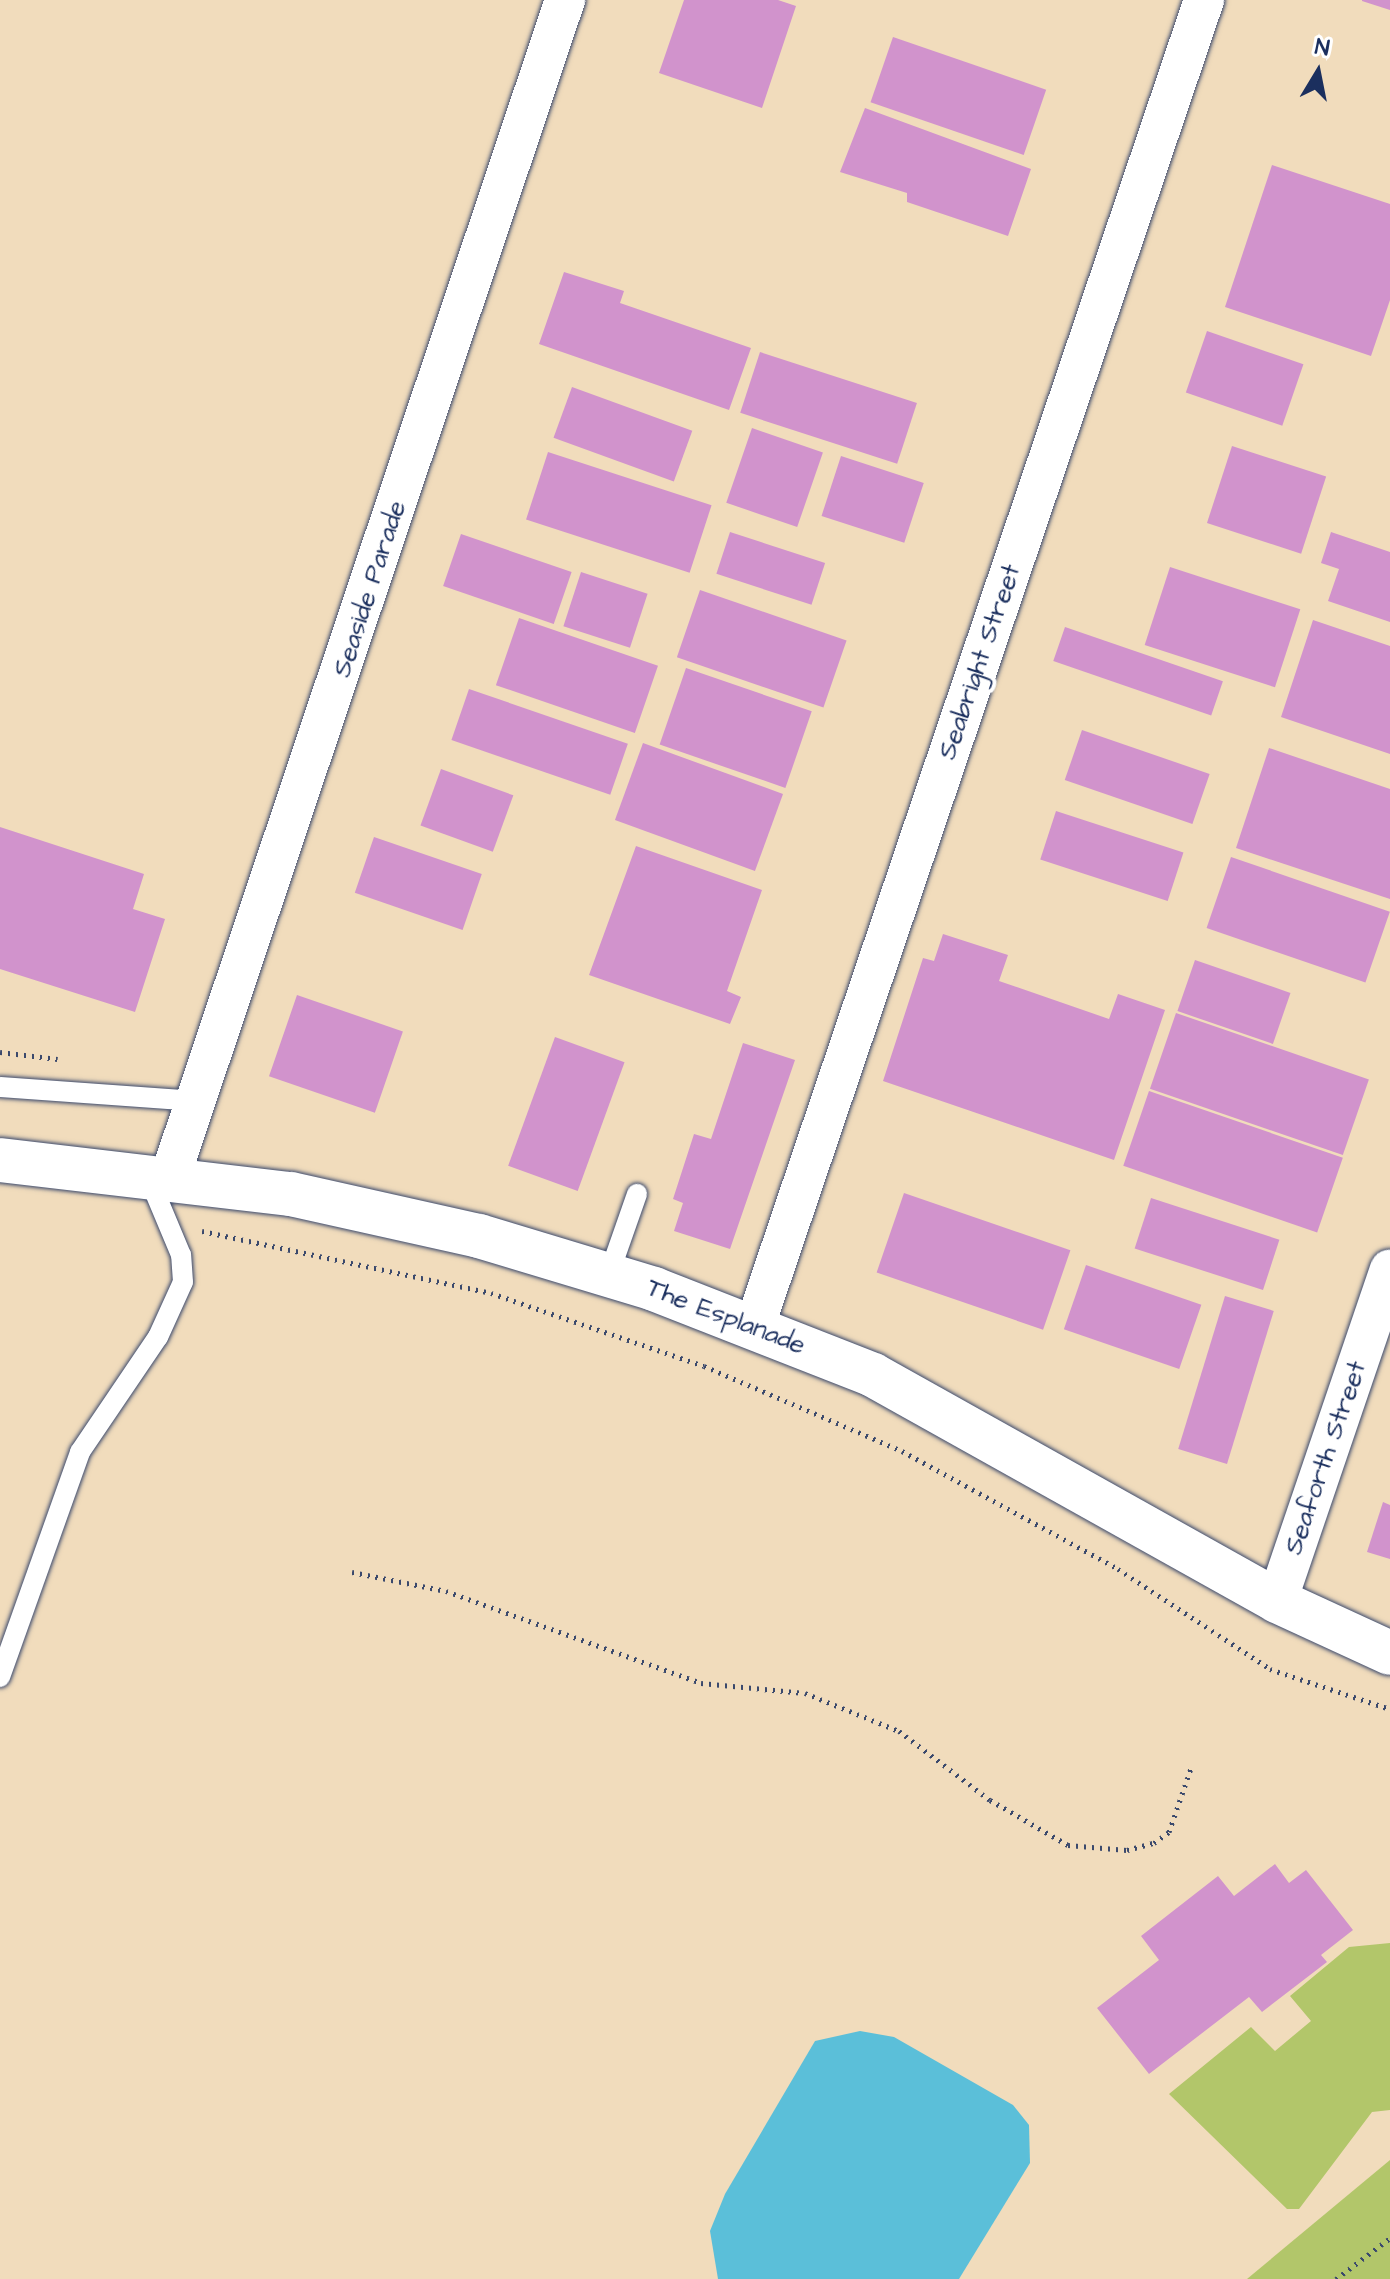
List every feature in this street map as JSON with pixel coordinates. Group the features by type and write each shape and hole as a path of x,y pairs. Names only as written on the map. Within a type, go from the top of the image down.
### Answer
{"street":[{"name":"Seaside Parade","path":"158,1175 197,1101 565,0"},
{"name":"Seabright Street","path":"755,1325 1204,0"},
{"name":"The Esplanade","path":"0,1160 158,1175 361,1208 609,1274 755,1325 937,1406 1277,1601 1390,1653"},
{"name":"Seaforth Street","path":"1277,1601 1390,1270"}],"lane":[{"path":"0,1087 197,1101"},
{"path":"0,1677 80,1452 158,1337 183,1282 183,1261 168,1226 158,1175"},
{"path":"609,1274 637,1194"}],"path":[{"path":"168,1226 491,1293 704,1366 902,1451 1118,1569 1270,1669 1390,1709"},
{"path":"352,1572 446,1591 701,1683 805,1693 899,1731 990,1800 1068,1845 1140,1850 1154,1843 1169,1832 1191,1768"},
{"path":"1336,2279 1390,2238"}],"green space":[{"path":"1390,1943 1390,2110 1372,2112 1299,2209 1287,2209 1169,2094 1251,2027 1275,2051 1311,2021 1290,1996 1349,1947"},
{"path":"1390,2160 1390,2279 1247,2279"}],"water":[{"path":"860,2031 894,2037 1013,2105 1029,2125 1030,2163 959,2279 718,2279 710,2231 725,2194 815,2041"}],"building":[{"path":"684,0 778,0 796,6 762,108 659,73"},
{"path":"1390,0 1390,10 1362,1"},
{"path":"893,37 1046,90 1024,155 871,102"},
{"path":"865,108 1031,169 1008,236 907,202 907,193 840,172"},
{"path":"1272,165 1390,204 1390,300 1371,356 1225,307"},
{"path":"564,272 624,291 620,303 751,348 729,410 539,344"},
{"path":"1207,331 1303,364 1282,426 1186,392"},
{"path":"760,352 917,403 897,464 740,413"},
{"path":"572,387 692,431 674,482 554,438"},
{"path":"752,428 823,452 797,527 726,503"},
{"path":"1232,446 1326,477 1301,554 1207,523"},
{"path":"548,452 712,505 690,573 526,520"},
{"path":"841,456 924,483 904,543 822,516"},
{"path":"730,532 825,563 812,605 716,574"},
{"path":"1331,532 1390,552 1390,622 1328,601 1339,569 1321,563"},
{"path":"461,534 572,572 554,624 443,586"},
{"path":"1170,567 1300,609 1275,687 1145,645"},
{"path":"581,572 648,594 630,648 563,626"},
{"path":"700,590 847,640 823,708 677,657"},
{"path":"519,618 658,666 635,733 496,685"},
{"path":"1313,620 1390,646 1390,754 1281,717"},
{"path":"1065,627 1223,681 1211,715 1053,661"},
{"path":"686,668 812,711 785,788 660,745"},
{"path":"469,689 628,744 610,795 451,740"},
{"path":"1082,730 1210,774 1192,824 1065,780"},
{"path":"643,743 783,794 755,871 615,820"},
{"path":"1269,748 1390,789 1390,899 1236,848"},
{"path":"441,769 513,795 493,852 420,825"},
{"path":"1056,811 1183,852 1168,901 1040,860"},
{"path":"0,827 144,874 133,909 165,919 135,1012 0,969"},
{"path":"374,837 482,874 463,930 355,893"},
{"path":"636,846 762,890 727,991 741,997 730,1024 589,975"},
{"path":"1231,857 1390,912 1365,983 1207,928"},
{"path":"943,934 1008,955 999,981 1109,1019 1118,994 1165,1010 1114,1160 883,1081 923,958 934,961"},
{"path":"1195,960 1290,993 1273,1044 1177,1011"},
{"path":"297,995 403,1031 375,1113 269,1076"},
{"path":"1176,1013 1369,1079 1343,1155 1150,1089"},
{"path":"555,1037 625,1062 578,1191 508,1166"},
{"path":"743,1043 795,1060 730,1249 674,1231 683,1203 673,1199 694,1134 711,1139"},
{"path":"1149,1091 1343,1158 1317,1232 1123,1166"},
{"path":"904,1193 1070,1250 1043,1330 877,1272"},
{"path":"1151,1198 1279,1240 1263,1290 1135,1248"},
{"path":"1086,1265 1201,1305 1179,1369 1064,1329"},
{"path":"1225,1296 1274,1311 1227,1464 1178,1449"},
{"path":"1383,1502 1390,1505 1390,1559 1367,1552"},
{"path":"1275,1864 1289,1883 1306,1870 1353,1930 1321,1955 1327,1962 1262,2012 1249,1997 1149,2074 1097,2008 1159,1960 1141,1936 1218,1876 1234,1896"}]}
